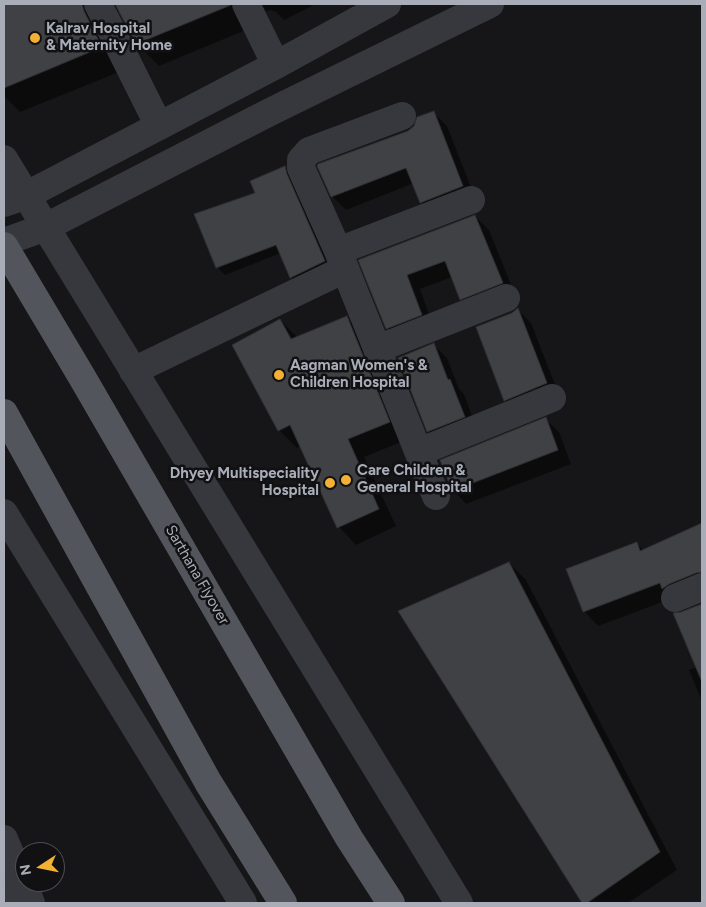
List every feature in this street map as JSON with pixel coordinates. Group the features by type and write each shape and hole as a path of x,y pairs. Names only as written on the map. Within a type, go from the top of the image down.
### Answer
{"main road":[{"name":"Sarthana Flyover","path":"4,246 349,838 391,903"},
{"path":"4,413 208,782 283,903"}],"street":[{"path":"98,4 159,126"},
{"path":"246,4 276,65"},
{"path":"15,199 276,65 387,4"},
{"path":"4,242 46,227 270,112 490,4"},
{"path":"402,116 309,151 301,160 301,168 341,260 436,496"},
{"path":"4,159 15,199 46,227 459,903"},
{"path":"133,372 341,260 471,200"},
{"path":"377,349 506,298"},
{"path":"419,452 552,398"},
{"path":"4,513 243,903"},
{"path":"675,598 702,587"},
{"path":"4,839 31,903"}],"lane":[{"path":"4,878 14,903"}],"building":[{"path":"4,4 82,4 102,47 4,88"},
{"path":"115,4 230,4 231,5 136,44"},
{"path":"434,111 463,186 420,203 406,168 331,197 317,166 318,164 408,131 414,126 417,117"},
{"path":"285,166 325,261 290,278 276,245 216,268 194,214 255,193 250,181"},
{"path":"475,215 503,283 460,300 445,261 407,275 422,315 386,329 358,260"},
{"path":"518,308 547,383 504,401 476,327 512,313"},
{"path":"347,316 390,422 348,439 379,509 337,528 290,425 278,431 232,345 280,319 291,339"},
{"path":"434,343 465,417 427,432 398,358"},
{"path":"546,417 558,450 452,491 440,460"},
{"path":"702,523 702,572 669,584 662,589 660,583 583,612 566,569 637,542 640,551"},
{"path":"509,562 660,852 587,903 582,903 398,611"},
{"path":"702,604 702,682 673,613"}],"place":[{"name":"Kalrav Hospital & Maternity Home","path":"35,38"},
{"name":"Aagman Women's & Children Hospital","path":"279,375"},
{"name":"Care Children & General Hospital","path":"346,480"},
{"name":"Dhyey Multispeciality Hospital","path":"330,483"}]}
